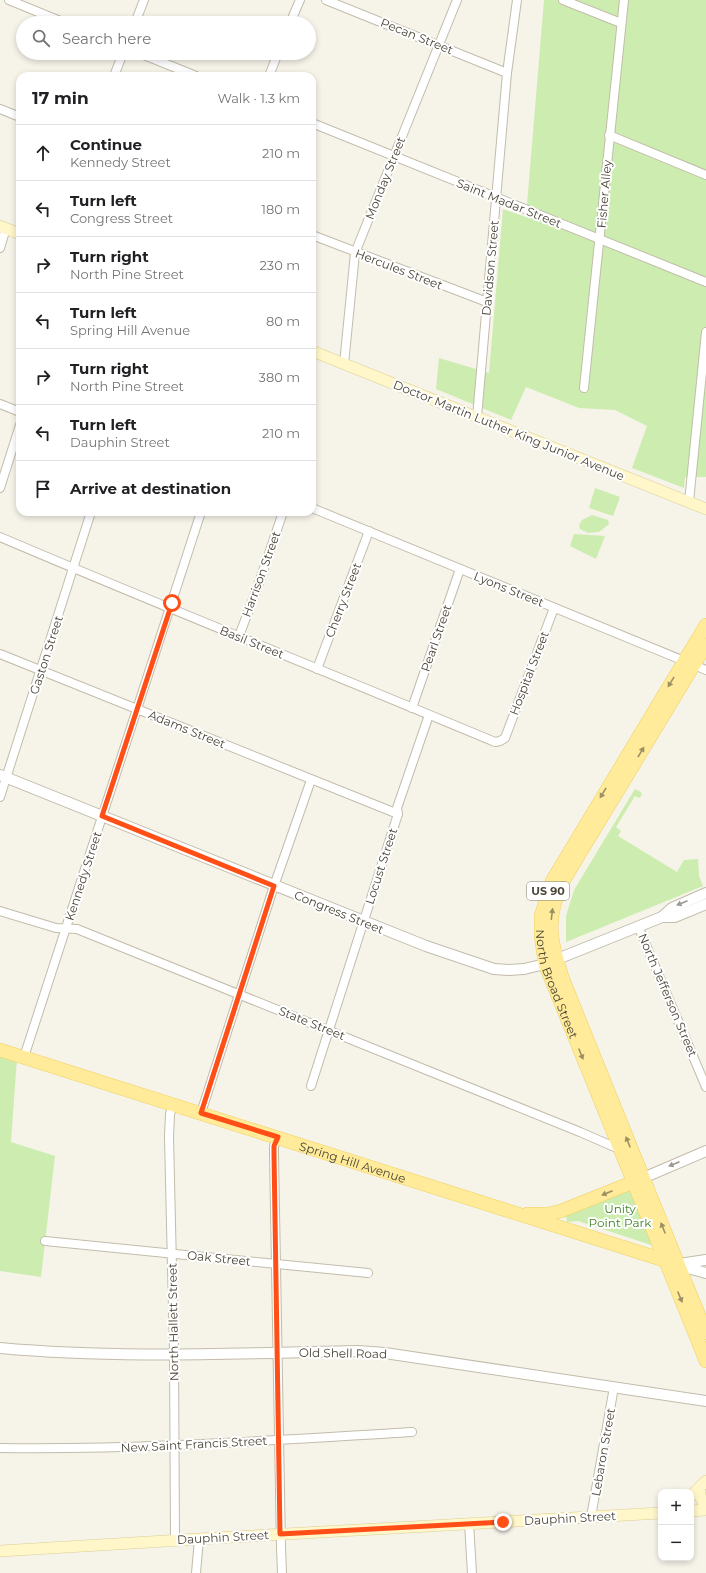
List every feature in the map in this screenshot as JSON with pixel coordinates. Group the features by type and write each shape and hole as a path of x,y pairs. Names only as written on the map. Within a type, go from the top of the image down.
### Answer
{"main road":[{"path":"3,227 16,232"},
{"name":"Doctor Martin Luther King Junior Avenue","path":"316,353 706,509"},
{"name":"North Broad Street","path":"638,1180 619,1149 550,962 552,946 552,914 557,893 689,663 706,625"},
{"name":"North Broad Street","path":"689,663 706,645"},
{"name":"North Broad Street","path":"550,962 586,1039 638,1180 671,1263 706,1361"},
{"name":"Spring Hill Avenue","path":"0,1050 671,1263"},
{"path":"518,1215 561,1212 638,1180"},
{"name":"North Broad Street","path":"671,1263 706,1333"},
{"path":"699,1489 702,1502 706,1505"},
{"path":"694,1511 706,1510"},
{"name":"Dauphin Street","path":"0,1551 658,1513"}],"street":[{"path":"9,0 48,16"},
{"path":"138,16 144,0"},
{"path":"293,16 300,0"},
{"name":"Pecan Street","path":"326,0 507,73"},
{"name":"Monday Street","path":"344,364 355,253 457,0"},
{"name":"Davidson Street","path":"477,417 507,73 517,0"},
{"path":"563,0 621,23"},
{"name":"Fisher Alley","path":"584,388 624,0"},
{"path":"116,72 120,60"},
{"path":"156,60 186,72"},
{"path":"271,72 275,60"},
{"path":"0,109 16,115"},
{"name":"Saint Madar Street","path":"316,125 706,282"},
{"path":"610,136 706,175"},
{"path":"0,248 3,227"},
{"name":"Hercules Street","path":"316,237 355,253 487,302"},
{"path":"689,502 706,332"},
{"path":"0,404 16,410"},
{"path":"0,488 16,438"},
{"name":"Lyons Street","path":"316,510 706,670"},
{"name":"Gaston Street","path":"0,797 3,776 41,670 90,516"},
{"name":"Kennedy Street","path":"24,1057 67,929 102,816 200,516"},
{"name":"Harrison Street","path":"239,636 282,516"},
{"name":"Cherry Street","path":"317,668 369,531"},
{"name":"Basil Street","path":"0,537 170,609 495,742 505,738"},
{"name":"Pearl Street","path":"412,708 460,569"},
{"name":"Hospital Street","path":"505,738 554,608"},
{"name":"Adams Street","path":"0,654 311,780"},
{"name":"Locust Street","path":"311,1086 398,814 398,808 429,715"},
{"name":"Congress Street","path":"3,776 364,922 426,946 494,969 524,969 550,962 662,917 675,917 706,904"},
{"path":"201,1113 274,886 311,780 398,814"},
{"name":"Congress Street","path":"662,917 672,908 706,893"},
{"name":"State Street","path":"0,911 56,928 77,929 619,1149"},
{"name":"North Jefferson Street","path":"638,926 706,1087"},
{"name":"North Hallett Street","path":"173,1104 170,1114 169,1137 174,1353 175,1540"},
{"path":"278,1137 274,1146 280,1534 282,1573"},
{"path":"638,1180 706,1151"},
{"name":"Oak Street","path":"45,1241 276,1263 368,1274"},
{"path":"671,1263 706,1260"},
{"name":"Spring Hill Avenue","path":"671,1263 706,1273"},
{"name":"Old Shell Road","path":"0,1348 79,1353 358,1351 385,1353 706,1401"},
{"name":"Lebaron Street","path":"591,1517 614,1387"},
{"name":"New Saint Francis Street","path":"0,1448 70,1449 174,1446 412,1432"},
{"path":"469,1523 472,1573"},
{"path":"196,1573 199,1539"}],"green space":[{"path":"544,0 706,0 706,477 685,477 684,488 632,468 647,426 615,410 579,408 526,387 511,420 436,389 439,358 489,373 503,209 526,217"},
{"path":"595,488 620,497 613,516 589,508"},
{"path":"592,515 608,520 609,524 599,532 588,533 580,529 579,525 582,520"},
{"path":"574,534 605,536 596,559 570,546"},
{"path":"635,789 641,792 642,795 639,798 635,796 616,827 621,831 618,836 677,872 684,860 698,859 699,876 703,886 566,942 566,916 574,890"},
{"path":"0,1053 17,1058 11,1142 55,1156 41,1277 0,1271"},
{"name":"Unity Point Park","path":"629,1189 653,1243 651,1245 578,1221 567,1222 566,1216"}],"route":[{"path":"172,603 102,816 274,886 201,1113 278,1137 274,1146 274,1154 280,1534 503,1522"}]}
